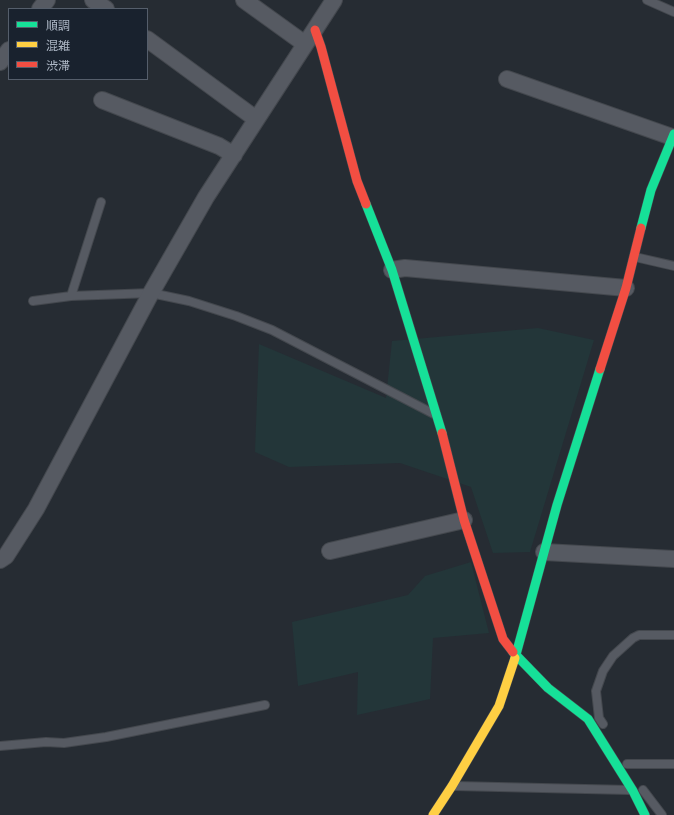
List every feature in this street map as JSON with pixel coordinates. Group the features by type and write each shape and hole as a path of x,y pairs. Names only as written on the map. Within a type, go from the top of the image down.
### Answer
{"street":[{"path":"41,8 47,0"},
{"path":"93,0 105,8"},
{"path":"244,0 305,44"},
{"path":"0,560 6,556 36,509 151,293 206,197 315,30 327,3"},
{"path":"315,30 321,46 357,181 392,270 438,416 464,520 503,639 548,688 588,719 633,790 645,815"},
{"path":"148,40 256,119"},
{"path":"0,62 8,51"},
{"path":"433,815 452,786 499,706 516,654 556,505 626,288 651,190 673,136 507,79"},
{"path":"102,100 219,146 234,155"},
{"path":"392,270 405,268 626,288"},
{"path":"330,552 464,520"},
{"path":"544,552 673,554"}],"lane":[{"path":"647,0 674,12"},
{"path":"71,296 101,202"},
{"path":"634,257 674,266"},
{"path":"33,301 71,296 151,293 189,301 272,330 438,416"},
{"path":"607,731 599,718 596,691 603,671 613,656 633,638 639,635 674,635"},
{"path":"0,746 46,742 64,743 106,737 265,705"},
{"path":"662,815 647,796 625,760 674,764"},
{"path":"452,786 633,790"}],"shaded area":[{"path":"538,328 594,340 530,552 493,553 471,487 400,463 289,467 255,452 259,344 386,398 392,341"},
{"path":"471,562 489,633 433,638 430,699 357,715 358,672 298,686 292,622 408,595 425,576"}],"traffic: fast":[{"path":"641,228 651,190 674,134"},
{"path":"366,204 392,270 442,433"},
{"path":"515,658 557,505 600,369"},
{"path":"513,652 548,688 588,719 633,791 645,815"}],"traffic: slow":[{"path":"433,815 452,786 499,706 515,658"}],"traffic: jam":[{"path":"315,30 321,47 357,181 366,204"},
{"path":"600,369 626,288 641,228"},
{"path":"442,433 464,520 503,639 513,652"}]}
